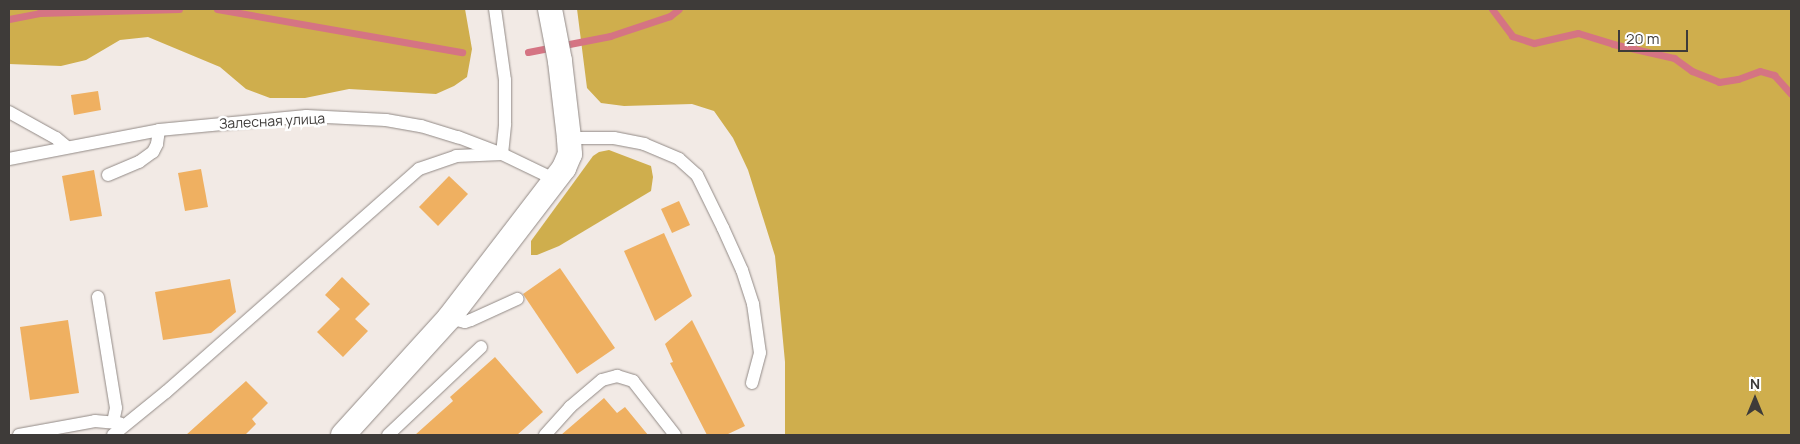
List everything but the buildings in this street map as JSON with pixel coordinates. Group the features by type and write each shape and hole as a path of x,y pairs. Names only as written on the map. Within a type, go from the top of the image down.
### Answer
{"street":[{"path":"343,435 449,318 556,180 570,154 560,61 552,18"}],"lane":[{"path":"113,435 166,392 419,168 456,156 502,154 505,124 505,80 495,9"},
{"path":"9,112 56,138 67,147"},
{"name":"Залесная улица","path":"9,159 159,130 306,116 386,120 421,126 458,136 502,154 556,180"},
{"path":"108,175 139,162 152,152 157,144 159,130"},
{"path":"569,138 614,138 644,144 679,159 697,176 724,228 742,270 753,304 760,353 752,383"},
{"path":"98,297 116,408 113,422"},
{"path":"449,318 456,321 471,320 517,299"},
{"path":"388,435 481,347"},
{"path":"551,433 570,406 602,380 617,376 633,381 675,435"},
{"path":"19,435 95,421 127,423"}],"shaded area":[{"path":"9,9 465,9 472,49 467,77 454,86 436,94 349,89 305,98 270,98 246,89 220,67 148,37 120,40 86,60 61,66 9,64"},
{"path":"577,9 1791,9 1791,435 785,435 785,362 775,256 748,170 733,138 714,111 692,104 624,106 601,103 587,88"},
{"path":"609,150 651,166 653,177 651,191 559,246 537,255 531,255 531,241 593,156 599,152"}],"waterway":[{"path":"9,19 39,13 179,9"},
{"path":"217,9 462,52"},
{"path":"528,52 610,36 670,16 679,9"},
{"path":"1492,9 1512,36 1534,43 1578,33 1613,44 1674,58 1692,71 1719,82 1738,79 1760,71 1774,75 1791,94"}]}
